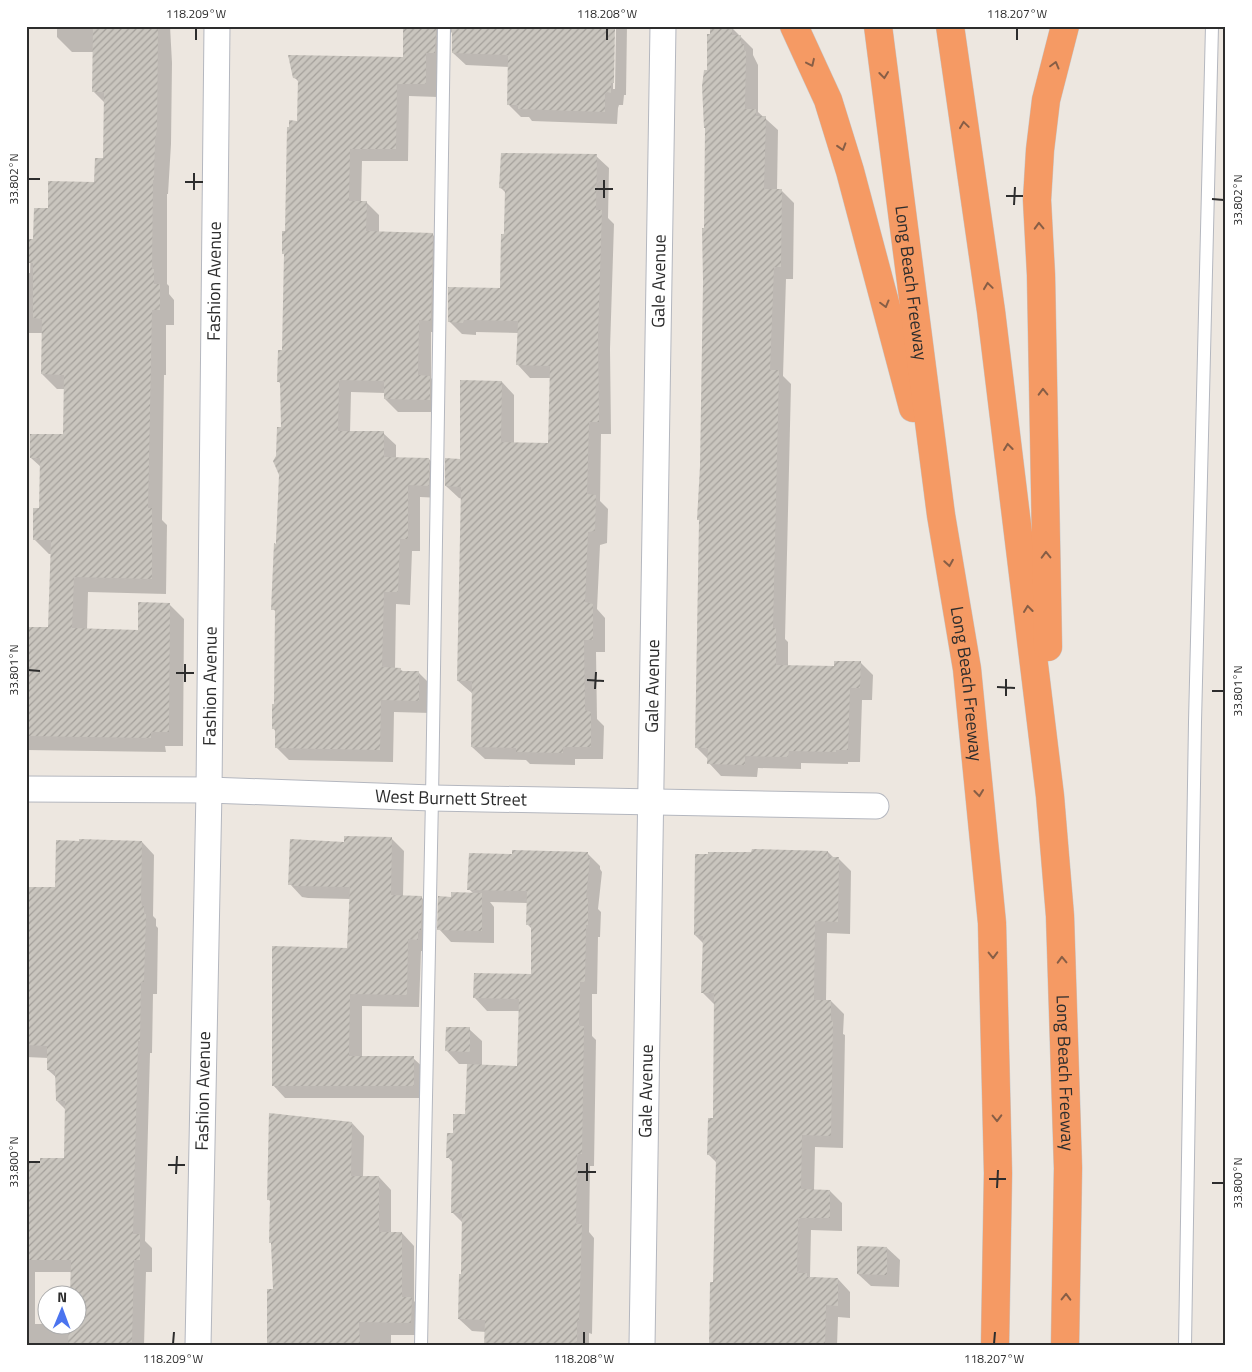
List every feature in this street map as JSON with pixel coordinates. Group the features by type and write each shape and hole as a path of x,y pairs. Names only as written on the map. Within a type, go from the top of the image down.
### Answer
{"highway":[{"path":"794,26 828,100 850,172 941,515"},
{"name":"Long Beach Freeway","path":"878,26 941,515 967,669 992,923 998,1173 995,1346"},
{"name":"Long Beach Freeway","path":"950,26 991,311 1050,796 1060,916 1068,1149 1065,1346"},
{"path":"1050,796 1038,200 1040,150 1046,100 1066,26"}],"street":[{"name":"Fashion Avenue","path":"198,1346 209,790 217,26"},
{"name":"Gale Avenue","path":"642,1346 663,26"},
{"name":"West Burnett Street","path":"26,789 209,790 432,798 876,806"}],"lane":[{"path":"421,1346 444,26"},
{"path":"1185,1346 1195,722 1212,26"}],"building":[{"path":"93,26 158,26 157,128 153,180 152,269 154,269 154,284 160,284 160,310 152,310 148,508 152,508 152,579 74,577 72,628 138,630 138,602 170,603 169,732 151,732 151,738 26,736 27,627 48,627 51,540 33,540 33,508 39,508 40,458 30,458 30,434 63,434 64,375 41,374 42,319 33,318 33,263 29,263 29,239 33,239 34,208 48,208 48,181 94,182 95,158 103,158 104,92 92,92"},
{"path":"403,26 436,26 435,53 426,53 426,84 397,84 396,149 350,149 349,201 367,201 366,231 433,233 431,321 419,320 418,375 430,376 430,400 384,399 384,381 339,380 338,431 384,431 384,457 429,458 429,486 408,485 408,539 400,539 398,592 384,592 382,667 401,668 401,671 419,671 419,701 381,700 380,750 275,748 275,729 272,729 272,704 274,704 275,610 271,610 279,475 273,461 276,456 277,427 281,427 280,382 277,382 278,350 282,350 284,254 282,254 282,231 285,231 287,127 289,127 289,120 297,121 298,79 293,78 288,55 403,57"},
{"path":"452,26 615,26 614,83 611,83 611,93 607,92 605,94 605,112 518,109 518,105 507,105 508,55 452,53"},
{"path":"710,26 732,26 732,35 741,35 741,44 744,44 744,51 746,51 745,109 756,109 756,116 766,116 764,189 782,189 781,267 774,267 770,370 779,370 773,628 776,628 776,665 834,666 834,661 861,661 860,688 850,688 848,750 836,750 836,752 789,751 788,757 745,756 745,765 707,764 708,748 695,748 699,520 697,520 700,466 703,282 702,228 704,228 705,128 702,86 704,70 707,70 707,34 710,34"},
{"path":"501,153 597,154 596,210 602,210 598,335 599,422 589,422 587,494 596,495 595,531 588,532 585,602 593,604 593,640 584,640 585,710 591,712 591,747 563,747 563,753 516,752 516,748 471,747 472,681 457,681 461,487 445,486 445,458 460,459 460,380 502,381 501,442 548,443 550,366 516,365 518,321 464,320 463,323 448,322 448,287 500,288 501,234 504,234 505,189 499,188"},
{"path":"344,836 392,837 391,895 422,896 421,930 418,930 418,940 408,939 407,995 350,994 349,1056 414,1056 414,1086 272,1086 272,946 347,948 350,887 288,885 290,839 344,842"},
{"path":"79,839 142,841 141,902 142,906 144,906 144,914 146,914 144,982 141,982 140,1041 138,1041 133,1234 140,1234 140,1260 134,1260 132,1342 130,1342 130,1346 68,1346 69,1334 88,1334 88,1284 70,1284 71,1260 26,1260 26,1161 40,1161 40,1158 64,1158 65,1101 56,1101 55,1070 47,1070 47,1046 26,1045 26,887 55,887 56,840 79,841"},
{"path":"752,849 828,851 828,857 839,857 838,922 815,921 814,1000 831,1000 831,1021 833,1021 831,1136 802,1135 801,1189 830,1190 830,1218 798,1218 797,1273 807,1273 807,1277 838,1278 838,1306 826,1305 825,1346 709,1346 710,1282 713,1282 716,1157 715,1155 707,1155 708,1118 713,1118 714,993 701,993 703,936 694,935 695,854 708,854 708,852 751,852"},
{"path":"512,850 588,852 588,858 590,858 586,898 588,898 588,925 586,925 585,982 580,982 579,1026 584,1026 582,1154 577,1154 576,1224 582,1224 579,1321 577,1321 577,1341 568,1346 484,1346 485,1320 458,1319 462,1213 451,1213 452,1158 446,1158 447,1133 453,1133 453,1114 465,1114 467,1064 517,1066 519,999 473,998 474,973 531,974 531,925 526,925 527,891 467,890 469,853 512,854"},
{"path":"451,892 482,893 482,931 437,930 438,896 451,897"},
{"path":"446,1027 470,1027 470,1052 445,1051"},
{"path":"269,1113 352,1122 351,1176 379,1176 379,1232 402,1232 402,1297 412,1297 411,1323 359,1322 360,1346 267,1346 267,1289 273,1289 271,1243 269,1243 270,1200 267,1200"},
{"path":"857,1246 887,1247 887,1275 857,1274"}]}
